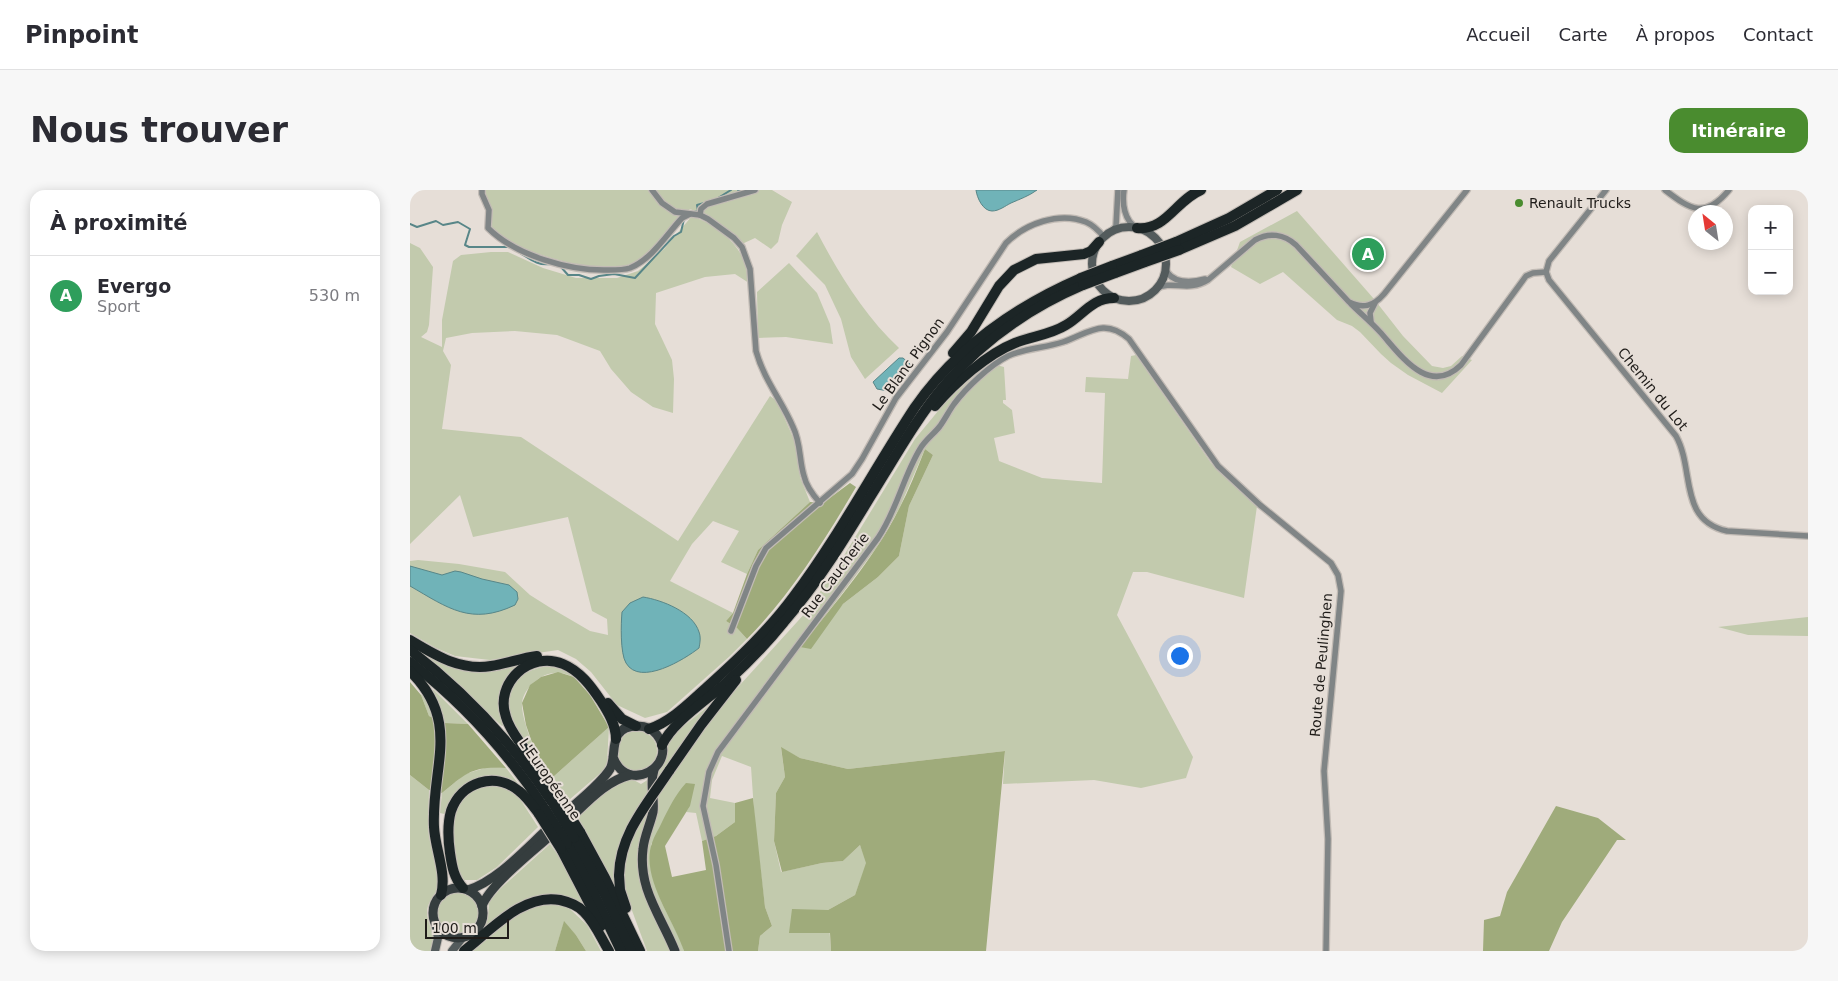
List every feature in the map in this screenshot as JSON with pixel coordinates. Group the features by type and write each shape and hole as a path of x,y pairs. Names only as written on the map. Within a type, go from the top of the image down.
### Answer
{"highway":[{"path":"1137,228 1148,228 1159,224 1187,198 1201,190"},
{"path":"1178,246 1277,190"},
{"path":"649,728 664,722 685,707 773,622 808,576 943,386 985,345 1020,318 1082,281 1235,226 1297,190"},
{"path":"642,951 624,904 618,875 620,855 628,835 710,712 816,582 840,547 909,407 928,381 971,332 999,286 1020,266 1036,259 1084,254 1091,251 1105,237"},
{"path":"867,492 936,405 986,360 1001,349 1016,342 1060,328 1097,301 1114,298"},
{"path":"410,640 447,660 469,666 493,666 542,655 565,658 585,672 620,717 636,726"},
{"name":"L'Européenne","path":"410,650 446,680 489,722 529,769 548,806 604,893 631,951"},
{"path":"662,746 673,727 715,693 755,655"},
{"path":"616,739 613,724 606,708 589,684 572,668 556,661 540,661 529,664 514,676 507,686 504,698 506,717 548,806 571,841 605,878 642,951"},
{"name":"L'Européenne","path":"410,662 449,695 482,728 548,806"},
{"path":"410,671 427,692 434,706 439,725 441,756 434,823 442,878 441,895"},
{"path":"466,889 456,879 448,830 452,808 465,790 486,780 504,783 548,806"},
{"path":"571,841 611,951"},
{"name":"L'Européenne","path":"571,841 621,951"},
{"path":"464,951 520,907 532,901 545,899 562,901 581,909 611,951"}],"main road":[{"path":"466,889 478,898 482,906 483,917 479,927 470,935 464,937 449,936 435,924 433,909 436,900 452,888 466,889 482,884 494,877 608,772 616,739 623,731 636,726 649,728 657,736 662,746 661,759 654,770 651,781 653,808 644,844 643,874 649,898 675,951"},
{"path":"613,757 619,768 645,783 652,793"},
{"path":"482,906 485,898 495,886 598,793 619,779 633,775 645,775 654,770"}],"street":[{"path":"482,190 488,210 488,228 494,233 524,251 578,269 629,269 642,262 682,218 691,214"},
{"path":"652,190 662,203 675,212 700,215 734,238 745,254 750,269 758,359 768,382 793,427 799,446 804,476 810,490 820,503"},
{"path":"700,215 702,209 707,204 755,190"},
{"path":"1118,190 1116,226 1105,237 1092,260 1094,275 1101,288 1114,298 1136,300 1147,296 1162,279 1165,268 1165,256 1159,242 1148,232 1129,223 1123,200 1124,190"},
{"path":"1371,322 1370,313 1377,302 1467,190"},
{"path":"1156,288 1166,285 1179,287 1194,286 1204,282 1255,240 1270,235 1282,236 1296,245 1417,371 1432,376 1446,374 1456,370 1463,362 1526,276 1533,273 1546,272 1551,259 1606,190"},
{"path":"1665,190 1685,205 1700,210 1717,204 1729,190"},
{"name":"Le Blanc Pignon","path":"731,632 756,566 766,548 780,534 820,503 857,467 896,398 944,336 997,255 1012,237 1038,222 1069,219 1080,220 1090,224 1105,237"},
{"path":"1105,237 1122,228 1137,228"},
{"path":"1165,268 1171,277 1184,281 1199,280 1214,275"},
{"name":"Chemin du Lot","path":"1546,272 1549,280 1560,294 1676,436 1684,454 1692,502 1702,518 1715,528 1727,531 1808,536"},
{"path":"1349,302 1364,306 1377,302"},
{"name":"Rue Caucherie","path":"729,951 716,865 703,806 708,772 723,744 870,550 890,519 920,448 970,387 998,362 1009,356 1024,350 1061,343 1092,329 1109,328 1121,333 1132,342"},
{"name":"Route de Peulinghen","path":"1132,342 1221,470 1260,505 1325,558 1335,569 1339,578 1341,591 1324,771 1328,839 1326,951"},
{"path":"434,951 438,938 435,924"},
{"path":"452,951 464,937"}],"green space":[{"path":"482,190 772,190 792,202 782,225 778,242 771,249 755,238 742,244 713,219 690,209 642,258 629,265 597,267 578,265 543,255 514,245 504,239 488,228 489,210"},
{"path":"1297,211 1374,299 1403,336 1432,366 1443,368 1451,366 1462,356 1472,360 1442,393 1408,375 1391,363 1360,332 1352,326 1337,320 1283,272 1260,284 1231,267 1240,242"},
{"path":"692,216 713,226 731,241 744,260 749,283 735,274 705,277 656,293 655,324 672,360 674,379 673,413 653,407 631,392 611,369 600,351 557,335 515,331 472,333 446,338 443,351 451,365 442,429 521,437 678,541 770,396 777,401 799,451 800,477 810,502 758,550 747,574 721,562 739,531 713,521 692,544 670,581 733,613 726,621 737,628 747,639 667,712 645,718 617,705 591,672 576,659 558,650 490,660 455,656 436,648 410,633 410,561 418,560 459,564 505,572 530,595 549,607 590,631 608,635 607,619 592,611 568,517 473,537 460,495 410,544 410,243 420,248 433,267 429,325 427,332 421,337 442,347 442,320 453,261 461,255 508,252 543,268 576,278 617,278 638,271 664,249"},
{"path":"817,232 834,263 863,308 899,348 865,379 851,357 841,319 825,285 796,256"},
{"path":"789,263 817,293 830,324 833,344 786,337 758,338 757,292"},
{"path":"1136,355 1211,463 1257,506 1244,598 1147,572 1133,572 1117,615 1193,757 1186,778 1141,788 1094,780 1003,784 1005,751 848,769 800,758 781,748 785,777 776,793 774,841 781,872 822,863 843,861 860,845 867,863 855,895 828,910 831,951 758,951 760,936 772,926 765,907 755,825 751,767 722,756 712,780 710,798 735,803 735,822 716,836 702,841 696,813 686,812 690,806 651,844 661,901 684,951 647,951 627,897 617,889 578,817 606,792 630,778 641,784 657,773 663,764 670,737 712,703 719,708 807,611 837,567 915,439 948,399 989,363 1004,367 1006,400 1003,400 1003,403 1012,410 1015,433 994,438 999,461 1042,478 1102,483 1105,393 1085,392 1086,377 1128,379 1131,356","holes":["925,449 933,455 909,506 899,556 878,577 843,604 801,647 877,547 899,509"]},
{"path":"925,449 933,455 909,506 899,556 878,577 843,604 811,649 800,647 878,545 903,502"},
{"path":"850,483 856,487 819,547 793,585 747,639 737,628 726,621 733,613 758,550 810,502 823,503"},
{"path":"1808,617 1808,636 1748,635 1718,627"},
{"path":"427,654 498,669 514,666 525,673 550,666 561,669 574,677 553,673 535,681 526,691 522,703 523,715 537,757 523,740 513,720 502,726 426,656"},
{"path":"558,672 574,677 590,695 609,727 553,777 537,757 526,725 522,703 530,685 541,677"},
{"path":"410,682 421,695 429,716 445,723 468,724 506,768 478,769 465,775 442,793 429,790 410,775"},
{"path":"434,690 468,724 445,723 429,716 421,695"},
{"path":"609,727 607,762 604,770 569,800 553,777"},
{"path":"637,731 651,737 657,751 651,765 637,771 623,765 617,751 623,737"},
{"path":"781,747 800,758 848,769 1005,751 986,951 831,951 830,933 789,933 792,909 828,910 855,895 866,863 860,845 843,861 822,863 782,872 774,841 776,793 785,777"},
{"path":"488,767 506,768 521,787 520,799 538,827 497,867 477,880 464,880 459,873 452,849 453,816 440,813 442,793 465,774"},
{"path":"410,775 429,790 428,831 439,880 437,890 427,910 433,935 430,951 410,951"},
{"path":"686,783 695,784 690,806 665,846 672,877 706,870 702,841 716,836 735,822 735,803 753,798 765,907 772,926 760,936 758,951 684,951 654,884 650,856 652,843 672,802"},
{"path":"1556,806 1598,818 1626,840 1617,840 1562,922 1549,951 1483,951 1484,920 1500,916 1507,892"},
{"path":"550,844 562,861 584,902 571,910 587,925 601,951 586,951 576,935 564,922 555,951 471,951 484,930 488,918 489,902 501,888"},
{"path":"458,892 473,898 479,913 473,928 458,934 443,928 437,913 443,898"},
{"path":"564,921 576,935 586,951 555,951"}],"water":[{"path":"976,190 1037,190 1028,196 992,211 983,206"},
{"path":"899,358 903,358 911,367 888,391 877,389 873,382"},
{"path":"410,566 442,575 455,571 461,572 509,585 517,592 518,599 515,605 499,611 485,614 460,612 410,586"},
{"path":"643,597 667,604 684,613 696,625 700,634 699,648 662,669 652,672 633,670 624,658 621,638 622,612 630,603"}],"waterway":[{"path":"718,198 731,190"},
{"path":"738,190 744,191"},
{"path":"694,212 698,211 697,205 704,203"},
{"path":"561,267 568,275 579,275 591,279 614,274 635,278 674,236 681,232 684,219"},
{"path":"410,224 417,227 436,221 443,225 458,222 470,229 465,245 469,247 510,247"},
{"path":"520,253 538,263 550,264"}],"place":[{"name":"Renault Trucks","path":"1519,203"},
{"name":"Evergo","path":"1368,254"}]}
